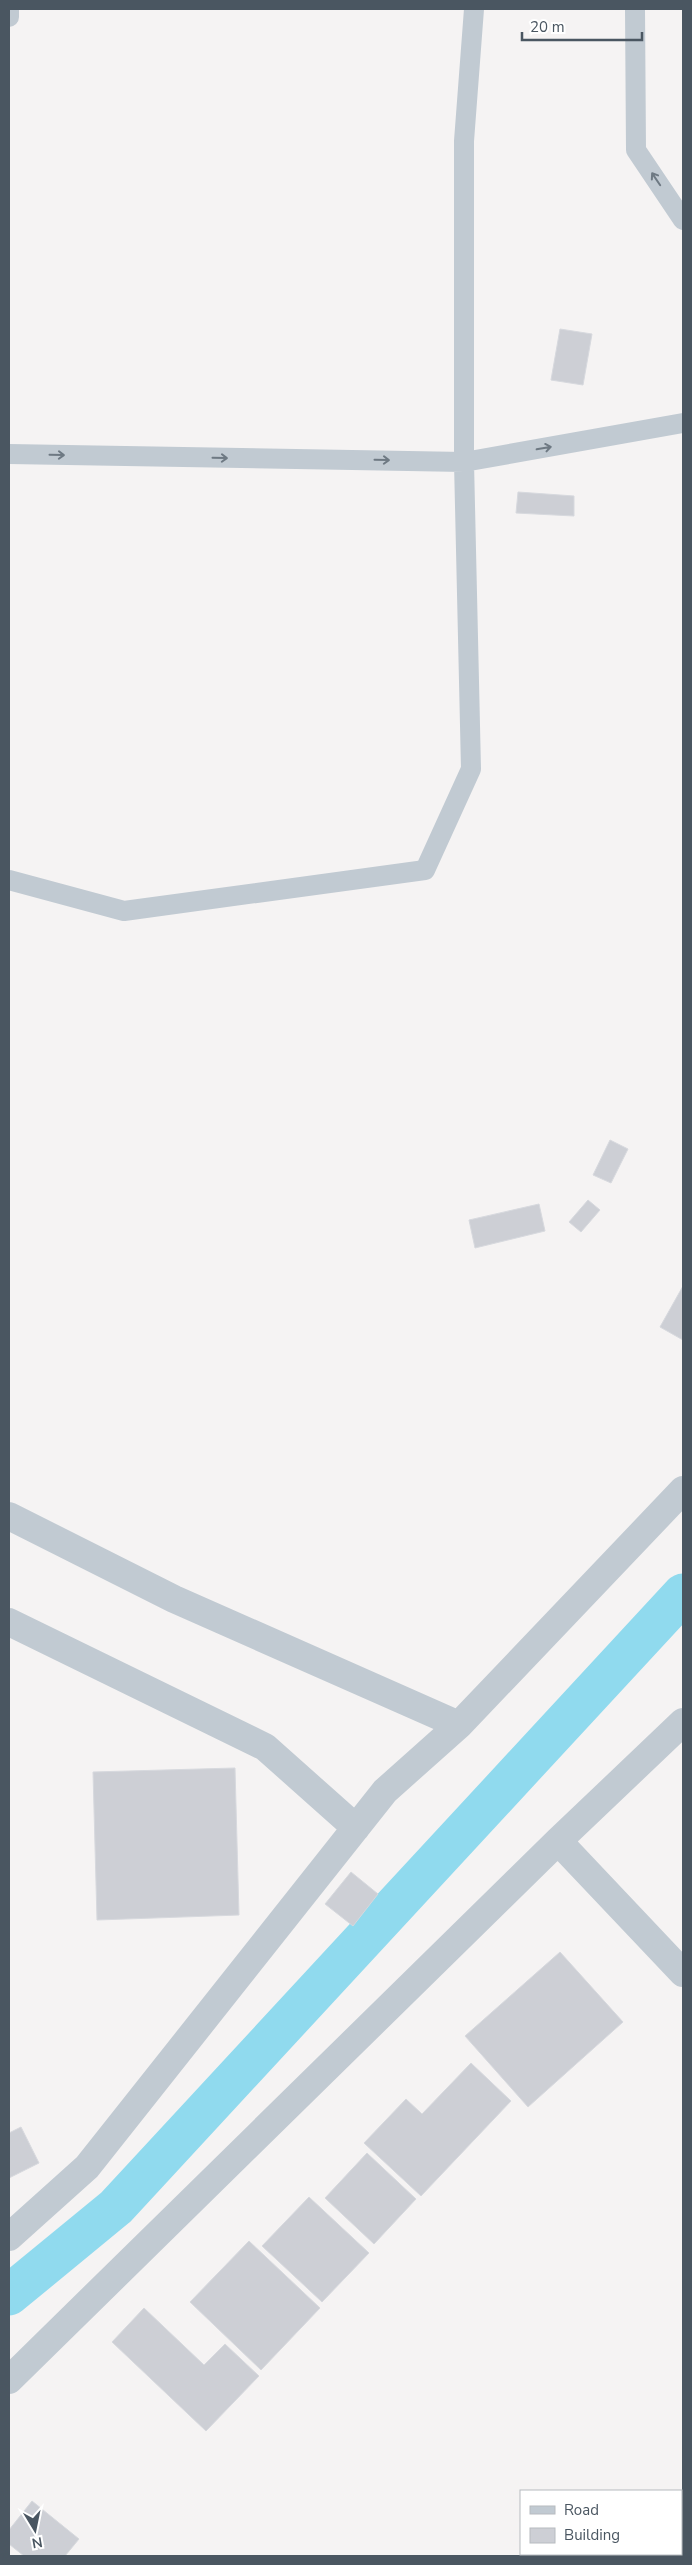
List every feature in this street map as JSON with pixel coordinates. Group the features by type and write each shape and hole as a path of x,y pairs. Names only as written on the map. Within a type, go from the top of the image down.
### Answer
{"street":[{"path":"9,2238 87,2167 385,1791 459,1725 683,1490"},
{"path":"9,1516 174,1599 459,1725"},
{"path":"9,1622 265,1747 356,1828"},
{"path":"9,2380 558,1841 683,1722"},
{"path":"558,1841 683,1973"}],"lane":[{"path":"9,9 9,16"},
{"path":"9,880 124,911 425,870 471,769 464,462 464,141 474,9"},
{"path":"635,9 636,150 683,220"},
{"path":"9,454 464,462 683,423"}],"building":[{"path":"560,329 592,334 583,385 551,380"},
{"path":"518,492 574,496 574,516 516,513"},
{"path":"610,1140 628,1149 611,1183 593,1175"},
{"path":"588,1200 600,1210 581,1232 569,1222"},
{"path":"539,1204 545,1231 475,1248 469,1220"},
{"path":"683,1286 683,1340 660,1327"},
{"path":"235,1768 239,1915 97,1920 93,1772"},
{"path":"351,1872 378,1894 353,1926 325,1904"},
{"path":"560,1952 623,2022 528,2107 465,2036"},
{"path":"471,2063 511,2101 421,2196 364,2143 406,2099 422,2114"},
{"path":"21,2127 39,2163 9,2178 9,2133"},
{"path":"367,2153 416,2199 374,2244 325,2198"},
{"path":"309,2197 369,2253 322,2302 262,2246"},
{"path":"249,2241 320,2308 261,2370 190,2302"},
{"path":"144,2308 204,2365 225,2344 259,2376 206,2431 112,2342"},
{"path":"32,2501 79,2539 65,2556 24,2556 9,2544 9,2530"}],"waterway":[{"path":"9,2295 116,2207 683,1594"}]}
